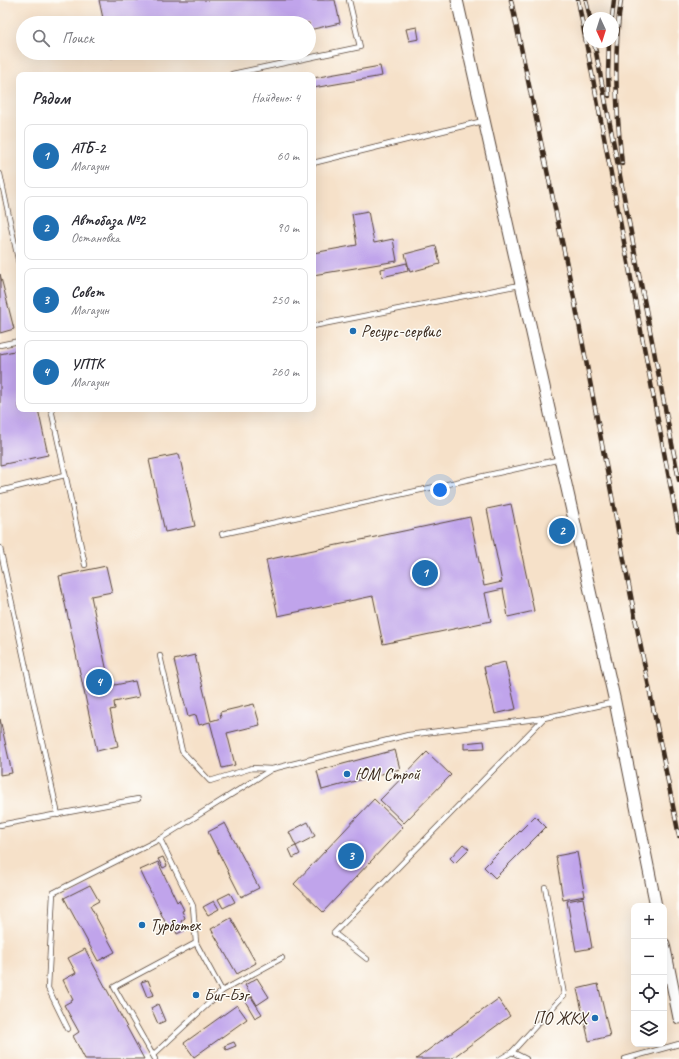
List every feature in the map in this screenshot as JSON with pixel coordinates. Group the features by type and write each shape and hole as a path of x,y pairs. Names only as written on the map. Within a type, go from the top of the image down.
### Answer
{"street":[{"path":"457,0 615,702 655,903"},
{"path":"667,959 679,1018"}],"lane":[{"path":"316,56 360,47 349,0"},
{"path":"241,72 298,60"},
{"path":"316,162 485,120"},
{"path":"0,174 16,250"},
{"path":"316,325 522,285"},
{"path":"0,345 16,342"},
{"path":"51,412 85,565"},
{"path":"222,534 561,459"},
{"path":"0,491 65,475"},
{"path":"0,548 58,815"},
{"path":"160,656 182,751 210,780 252,768 272,769 408,735 544,718 615,702"},
{"path":"367,959 334,933 544,718"},
{"path":"68,1029 48,988 53,893 160,839 272,769"},
{"path":"0,825 138,799"},
{"path":"160,839 193,906 196,943 222,991"},
{"path":"500,1059 512,1052 564,995 545,887"},
{"path":"196,943 114,987 154,1057 222,991 282,958"},
{"path":"625,1059 679,1044"},
{"path":"512,1052 526,1059"}],"building":[{"path":"99,0 335,0 340,23 316,28 316,16 102,16"},
{"path":"417,27 419,39 409,41 406,29"},
{"path":"380,66 382,76 316,87 316,77"},
{"path":"368,211 374,243 393,239 397,261 316,274 316,252 357,245 352,214"},
{"path":"436,246 440,264 410,272 405,254"},
{"path":"407,263 408,271 382,277 381,269"},
{"path":"0,274 14,329 0,333"},
{"path":"16,351 16,412 39,412 48,455 0,465 0,354"},
{"path":"179,454 195,526 165,532 149,460"},
{"path":"511,504 534,611 508,617 503,589 485,593 491,621 383,644 373,596 278,616 266,560 470,517 484,586 502,582 487,509"},
{"path":"106,566 112,592 91,596 110,686 135,681 139,697 114,702 115,709 110,710 118,746 97,751 59,576"},
{"path":"195,655 211,721 221,718 220,712 254,704 260,725 227,733 235,765 222,768 210,722 199,725 196,715 188,717 174,660"},
{"path":"505,662 516,709 495,714 484,667"},
{"path":"0,719 12,773 0,775"},
{"path":"484,741 485,748 464,749 464,743"},
{"path":"395,750 400,769 322,790 317,771"},
{"path":"427,752 451,775 404,823 380,800"},
{"path":"374,799 403,827 323,912 294,884"},
{"path":"535,816 546,827 495,878 484,867"},
{"path":"308,822 315,836 296,846 289,832"},
{"path":"225,823 259,888 241,897 208,832"},
{"path":"463,844 469,849 455,863 450,858"},
{"path":"296,846 300,854 293,858 289,849"},
{"path":"577,852 585,896 563,900 556,856"},
{"path":"163,857 167,866 163,868 158,859"},
{"path":"158,862 177,902 179,900 184,910 182,911 185,918 181,921 185,930 177,934 173,925 168,928 140,870"},
{"path":"90,885 99,901 90,906 115,952 98,961 64,898"},
{"path":"230,893 235,902 223,908 218,899"},
{"path":"583,898 592,948 576,951 567,901"},
{"path":"214,901 219,909 208,915 203,907"},
{"path":"231,918 256,963 237,974 211,929"},
{"path":"85,949 144,1059 85,1059 73,1036 79,1032 64,1005 73,1000 63,980 76,973 68,958"},
{"path":"257,978 269,997 257,1005 245,985"},
{"path":"148,980 154,995 147,997 141,982"},
{"path":"598,984 610,1036 589,1041 577,989"},
{"path":"251,997 262,1014 255,1018 245,1001"},
{"path":"498,999 510,1016 451,1059 416,1059"},
{"path":"158,1004 165,1021 158,1024 151,1008"},
{"path":"237,1005 247,1019 194,1057 184,1043"},
{"path":"234,1042 236,1046 226,1050 224,1046"}],"railway":[{"path":"511,0 575,303 638,633 679,836"},
{"path":"578,0 679,531"},
{"path":"586,0 589,12"},
{"path":"613,12 614,0"},
{"path":"621,0 618,20 616,82 622,164"},
{"path":"595,48 679,480"},
{"path":"609,48 609,96"}],"place":[{"name":"Ресурс-сервис","path":"353,331"},
{"name":"Автобаза №2","path":"562,531"},
{"name":"АТБ-2","path":"425,573"},
{"name":"УПТК","path":"99,682"},
{"name":"ЮМ Строй","path":"347,774"},
{"name":"Совет","path":"351,856"},
{"name":"Турботех","path":"142,925"},
{"name":"Биг-Бэг","path":"196,995"},
{"name":"ПО ЖКХ","path":"595,1018"}]}
